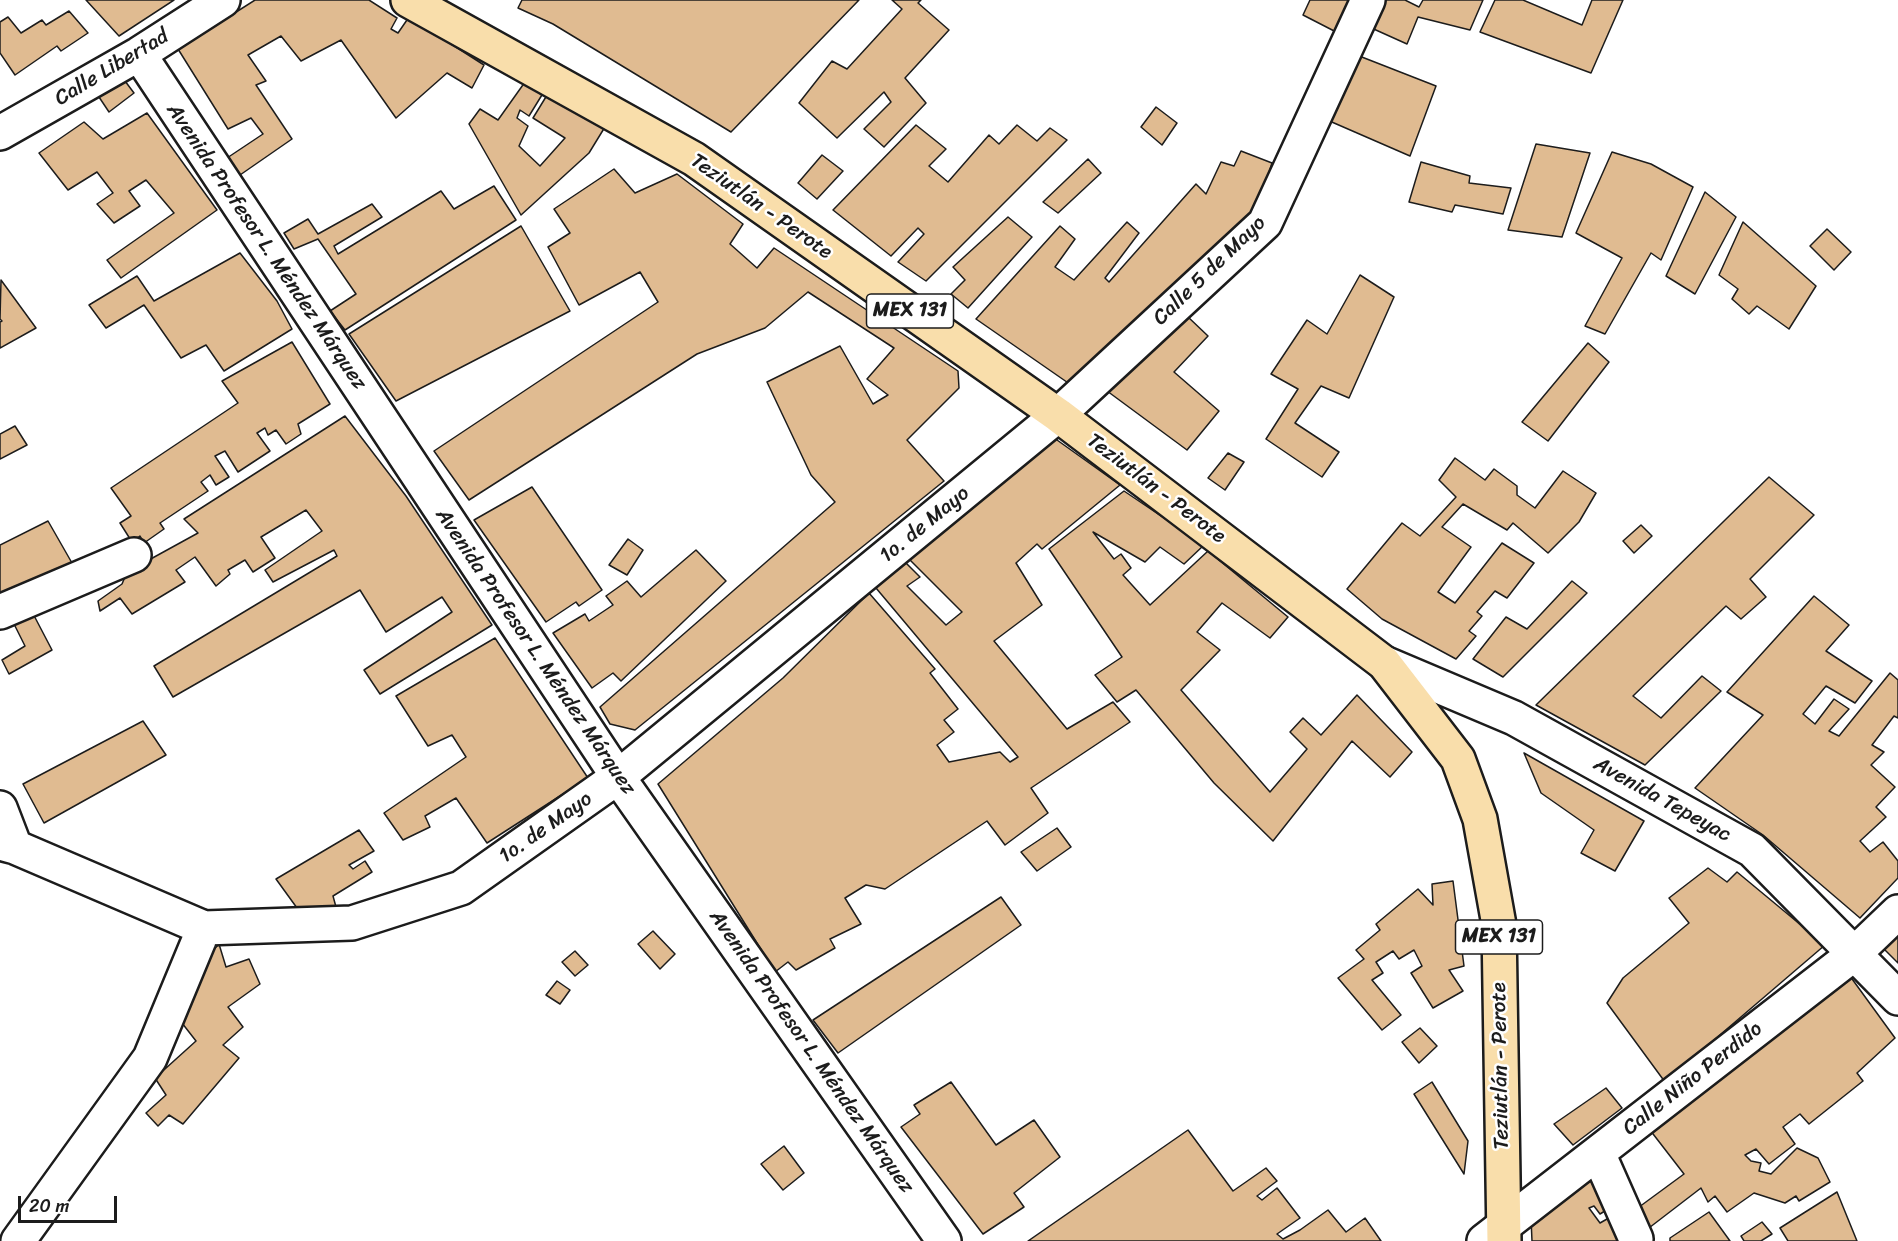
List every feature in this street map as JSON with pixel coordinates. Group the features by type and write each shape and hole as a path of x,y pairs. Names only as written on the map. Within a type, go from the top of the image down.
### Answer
{"main road":[{"name":"Teziutlán - Perote","path":"408,0 694,159 1058,415 1384,663 1458,759 1480,819 1499,925 1497,1236"}],"street":[{"name":"Calle Libertad","path":"0,133 139,54 223,0"},
{"name":"Calle 5 de Mayo","path":"1058,415 1265,223 1368,0"},
{"name":"Avenida Profesor L. Méndez Márquez","path":"139,54 618,777 944,1241"},
{"name":"1o. de Mayo","path":"7,845 204,928 352,923 461,888 618,777 1058,415"},
{"path":"0,612 134,555"},
{"name":"Avenida Tepeyac","path":"1384,663 1514,718 1752,850 1898,998"},
{"path":"0,808 7,845"},
{"name":"Calle Niño Perdido","path":"1497,1236 1598,1153 1854,954 1898,912"},
{"path":"18,1241 150,1059 204,928"},
{"path":"1598,1153 1636,1239"}],"building":[{"path":"86,0 174,0 119,36"},
{"path":"255,0 369,0 397,18 391,29 398,33 409,17 484,65 472,88 447,73 396,118 341,40 301,61 281,36 248,55 266,81 256,85 292,139 240,175 227,158 263,134 251,118 228,129 178,49"},
{"path":"522,0 859,0 731,132 553,24 518,8"},
{"path":"892,0 921,0 918,3 949,30 905,78 926,103 884,147 864,129 891,102 884,92 837,138 799,103 832,61 847,69 902,9"},
{"path":"1310,0 1356,0 1340,34 1303,15"},
{"path":"1378,0 1405,0 1419,7 1423,0 1483,0 1470,30 1418,17 1407,44 1367,26"},
{"path":"1495,0 1523,0 1582,25 1592,0 1623,0 1591,73 1480,32"},
{"path":"69,11 88,33 61,51 57,46 15,75 0,53 0,22 8,17 21,33 42,20 46,25"},
{"path":"1349,52 1436,86 1410,156 1318,116"},
{"path":"125,81 134,93 109,112 99,97"},
{"path":"525,82 545,90 529,116 520,110 517,118 528,126 519,146 540,166 565,138 533,118 552,87 608,122 589,153 521,215 469,124 480,109 498,120"},
{"path":"1156,107 1177,123 1162,145 1141,127"},
{"path":"147,113 217,210 121,278 107,260 174,213 146,180 129,191 140,206 114,223 97,204 113,193 97,172 68,190 39,153 84,122 103,139"},
{"path":"916,125 946,149 929,166 948,182 989,135 999,144 1017,125 1037,141 1050,128 1067,140 926,281 898,262 924,234 918,228 891,256 833,210"},
{"path":"1536,144 1590,153 1562,237 1508,230"},
{"path":"1241,151 1272,163 1253,224 1074,387 976,319 1060,226 1075,239 1055,267 1074,280 1127,222 1139,233 1105,278 1109,282 1196,184 1206,194 1221,162 1234,166"},
{"path":"1612,152 1651,164 1693,187 1661,260 1651,253 1605,334 1585,326 1622,258 1576,233"},
{"path":"822,155 843,171 817,199 798,183"},
{"path":"1088,159 1101,173 1058,213 1043,202"},
{"path":"1421,162 1470,176 1469,183 1511,188 1503,214 1455,205 1452,212 1409,202"},
{"path":"614,169 635,193 677,174 743,224 730,244 757,268 774,248 958,371 959,388 907,440 944,481 635,730 610,724 600,707 835,502 811,475 767,382 840,346 873,404 888,395 867,379 894,348 808,292 765,328 697,354 469,500 434,451 658,302 640,272 579,305 548,247 570,233 554,209"},
{"path":"494,186 516,220 345,330 330,311 356,294 318,239 294,249 284,233 308,219 318,234 372,204 382,217 334,246 338,254 441,191 454,209"},
{"path":"1705,192 1736,217 1695,294 1666,276"},
{"path":"1008,217 1032,237 968,308 951,294 965,280 953,267"},
{"path":"1743,222 1816,286 1789,329 1757,306 1749,314 1732,299 1738,289 1719,275"},
{"path":"521,226 570,311 396,401 349,334"},
{"path":"1827,229 1851,252 1834,270 1810,246"},
{"path":"240,253 277,301 292,329 224,371 206,345 181,358 144,305 106,328 89,305 137,276 154,301"},
{"path":"1360,275 1394,297 1349,398 1321,386 1295,423 1339,452 1322,477 1266,439 1298,389 1271,374 1307,320 1327,334"},
{"path":"1,280 36,328 0,348 0,322 2,321 0,319"},
{"path":"1187,316 1208,336 1174,372 1219,411 1187,450 1103,388"},
{"path":"292,342 330,404 298,424 301,434 286,444 276,430 268,435 265,428 257,433 270,451 238,472 225,451 215,456 229,477 216,485 210,475 201,482 208,491 160,523 164,529 144,543 140,536 132,542 120,523 131,516 111,488 238,403 222,381"},
{"path":"1588,343 1609,362 1548,441 1522,422"},
{"path":"345,416 406,496 492,625 380,694 364,670 452,612 442,597 386,632 360,590 173,697 154,666 337,556 334,550 273,582 265,570 322,531 306,510 261,537 275,558 253,572 245,560 228,570 230,574 216,586 195,557 176,570 185,582 132,614 120,598 100,611 98,601 122,584 127,572 198,533 184,519"},
{"path":"15,426 27,445 0,459 0,434"},
{"path":"1050,435 1120,485 1042,549 1037,544 1016,563 1042,605 994,641 1067,729 1113,702 1130,722 1031,788 1048,813 1005,845 987,821 885,889 866,885 845,898 861,924 830,939 835,948 796,970 788,962 775,972 658,784 783,678 869,593 935,669 930,673 958,709 944,720 954,732 937,745 949,762 1000,752 1010,762 1018,757 876,588 905,562 920,577 907,586 946,625 962,612 909,559"},
{"path":"1228,453 1244,462 1225,490 1208,478"},
{"path":"1455,458 1485,480 1494,469 1517,486 1517,495 1535,508 1563,471 1596,493 1579,522 1548,553 1513,523 1507,530 1463,504 1442,527 1471,547 1438,592 1455,603 1502,543 1534,563 1507,598 1495,591 1477,612 1482,616 1469,631 1476,636 1456,659 1382,619 1347,589 1402,523 1420,536 1456,497 1439,480"},
{"path":"1769,477 1814,515 1750,579 1766,597 1741,619 1726,606 1633,696 1661,718 1702,676 1721,691 1645,765 1536,705"},
{"path":"532,487 602,590 579,606 576,602 546,622 474,520"},
{"path":"1124,491 1204,545 1184,564 1160,547 1145,562 1093,532 1114,559 1121,554 1131,568 1123,575 1150,605 1208,551 1288,617 1270,638 1222,603 1197,632 1220,650 1181,690 1270,792 1307,749 1290,732 1303,718 1321,735 1357,695 1412,752 1390,777 1352,741 1273,841 1214,783 1136,690 1117,702 1095,675 1122,657 1049,549"},
{"path":"48,521 72,563 0,598 0,545"},
{"path":"1641,525 1652,536 1634,553 1623,541"},
{"path":"628,539 643,550 627,575 609,565"},
{"path":"696,550 726,581 621,681 613,673 592,688 553,633 585,614 589,621 613,605 606,596 627,581 641,597"},
{"path":"1572,581 1587,593 1503,677 1473,659 1506,617 1527,629"},
{"path":"1814,596 1849,625 1826,651 1872,681 1855,703 1826,686 1803,714 1815,724 1834,699 1849,709 1829,731 1839,736 1890,673 1898,680 1898,718 1894,716 1872,745 1884,752 1871,765 1895,787 1876,807 1886,817 1860,841 1870,852 1883,842 1898,861 1898,878 1860,918 1763,835 1695,788 1763,715 1727,692"},
{"path":"29,606 52,650 9,674 2,660 25,646 10,616"},
{"path":"495,638 588,778 487,843 456,798 425,816 430,827 403,840 384,813 466,757 452,735 428,746 396,696"},
{"path":"143,721 166,755 44,823 23,784"},
{"path":"1524,753 1644,821 1615,871 1581,853 1594,830 1541,793"},
{"path":"1057,828 1071,847 1037,871 1021,852"},
{"path":"359,830 374,851 349,865 353,869 365,861 372,872 333,896 336,907 297,908 276,879"},
{"path":"1708,868 1727,882 1737,872 1825,945 1665,1082 1607,1003 1623,978 1689,923 1669,898"},
{"path":"1453,881 1464,966 1449,970 1463,991 1433,1008 1411,973 1422,966 1414,950 1399,959 1393,951 1376,962 1383,973 1372,980 1401,1015 1382,1030 1338,978 1364,959 1356,950 1380,930 1376,924 1418,889 1433,905 1432,884"},
{"path":"1001,897 1021,925 838,1053 813,1020"},
{"path":"1898,927 1898,963 1879,944"},
{"path":"653,931 675,954 660,969 638,944"},
{"path":"219,944 226,967 249,959 260,984 228,1007 243,1027 223,1045 239,1058 183,1124 169,1115 158,1126 146,1113 166,1095 155,1078 196,1041 175,1014 191,1004 191,991 201,963"},
{"path":"575,951 588,965 575,976 562,962"},
{"path":"1847,972 1895,1038 1857,1073 1863,1081 1809,1124 1800,1114 1783,1127 1795,1144 1769,1164 1756,1149 1745,1155 1751,1161 1761,1163 1759,1171 1771,1174 1797,1148 1818,1158 1830,1182 1799,1201 1796,1196 1785,1203 1754,1193 1727,1212 1715,1196 1708,1202 1701,1188 1645,1231 1635,1210 1684,1174 1650,1130"},
{"path":"557,981 570,990 560,1004 546,995"},
{"path":"1420,1028 1437,1046 1419,1063 1402,1042"},
{"path":"951,1082 996,1145 1034,1120 1060,1157 1014,1193 1024,1207 983,1234 901,1127 920,1114 914,1105"},
{"path":"1432,1082 1468,1141 1464,1174 1414,1094"},
{"path":"1606,1088 1622,1108 1573,1145 1554,1124"},
{"path":"1188,1130 1233,1191 1266,1168 1277,1181 1257,1196 1262,1200 1277,1188 1300,1218 1277,1234 1283,1239 1328,1210 1346,1232 1365,1218 1381,1241 1028,1241"},
{"path":"784,1146 804,1173 783,1190 761,1164"},
{"path":"1594,1173 1613,1206 1600,1214 1594,1206 1589,1208 1600,1223 1614,1215 1624,1241 1532,1241 1531,1218"},
{"path":"1837,1192 1857,1241 1788,1241 1780,1228"},
{"path":"1709,1212 1730,1241 1670,1241 1670,1238"},
{"path":"1762,1222 1772,1234 1761,1241 1744,1241 1741,1236"}]}
